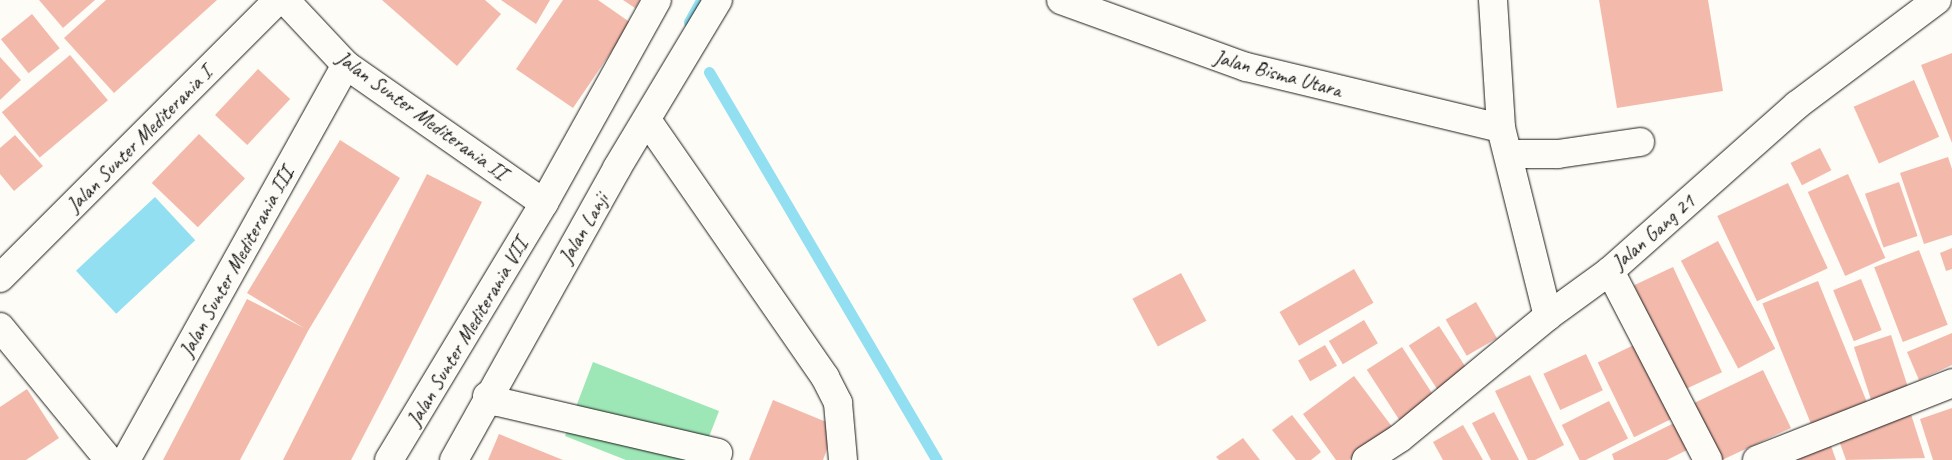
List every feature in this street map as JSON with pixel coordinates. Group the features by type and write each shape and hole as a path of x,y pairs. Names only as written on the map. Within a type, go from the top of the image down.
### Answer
{"street":[{"name":"Jalan Sunter Mediterania I","path":"0,278 278,0"},
{"name":"Jalan Sunter Mediterania II","path":"285,0 346,65 544,203"},
{"name":"Jalan Sunter Mediterania VII","path":"389,460 544,203 657,0"},
{"name":"Jalan Lanji","path":"454,460 488,396 718,0"},
{"name":"Jalan Bisma Utara","path":"1061,0 1246,67 1501,128"},
{"path":"1493,0 1501,128 1548,316"},
{"name":"Jalan Gang 21","path":"1366,460 1400,438 1548,316 1610,271 1797,105 1937,0"},
{"name":"Jalan Sunter Mediterania III","path":"126,460 346,65"},
{"path":"647,120 825,377 838,403 843,460"},
{"path":"1508,154 1558,154 1640,142"},
{"path":"1610,271 1708,460"},
{"path":"0,327 109,460"},
{"path":"1757,460 1952,383"},
{"path":"488,396 500,402 718,454"}],"green space":[{"path":"593,362 719,411 700,460 626,460 565,436"}],"water":[{"path":"155,197 195,240 116,314 76,271"}],"building":[{"path":"39,0 95,0 63,28"},
{"path":"106,0 217,0 114,93 64,38"},
{"path":"382,0 485,0 501,14 457,66"},
{"path":"501,0 550,0 536,24"},
{"path":"563,0 598,0 631,23 573,108 516,69"},
{"path":"623,0 640,0 635,8"},
{"path":"1599,0 1708,0 1723,91 1617,108"},
{"path":"32,14 60,48 29,73 1,39"},
{"path":"1952,53 1952,143 1921,65"},
{"path":"70,55 108,100 40,157 2,112"},
{"path":"0,57 21,80 0,100"},
{"path":"258,69 290,99 247,145 215,115"},
{"path":"1914,80 1939,137 1879,163 1854,107"},
{"path":"199,134 245,178 198,227 152,183"},
{"path":"15,135 43,166 14,191 0,174 0,148"},
{"path":"340,140 400,178 308,331 240,460 163,460 247,299 304,328 247,293"},
{"path":"1820,148 1831,170 1802,185 1791,163"},
{"path":"1948,157 1952,169 1952,235 1924,244 1900,173"},
{"path":"427,174 482,202 391,383 351,460 283,460"},
{"path":"1848,174 1885,258 1845,276 1808,192"},
{"path":"1899,182 1918,236 1884,248 1865,194"},
{"path":"1788,183 1828,268 1757,301 1717,216"},
{"path":"1718,241 1775,349 1738,368 1681,261"},
{"path":"1952,248 1952,269 1946,271 1940,253"},
{"path":"1919,250 1948,325 1903,342 1874,267"},
{"path":"1673,267 1722,372 1683,390 1634,285"},
{"path":"1354,269 1374,303 1299,346 1280,312"},
{"path":"1181,273 1206,321 1158,347 1132,299"},
{"path":"1861,279 1882,330 1854,341 1833,290"},
{"path":"1818,281 1867,402 1811,424 1762,303"},
{"path":"1476,302 1497,338 1467,356 1446,320"},
{"path":"1364,320 1378,343 1343,364 1329,341"},
{"path":"1439,326 1473,378 1443,398 1409,346"},
{"path":"1952,333 1952,365 1919,380 1907,352"},
{"path":"1891,335 1910,392 1872,404 1854,347"},
{"path":"1640,342 1676,417 1634,437 1598,363"},
{"path":"1325,345 1337,366 1310,381 1298,360"},
{"path":"1402,347 1437,401 1402,424 1367,370"},
{"path":"1586,354 1603,390 1560,410 1543,374"},
{"path":"1763,370 1791,428 1722,460 1715,460 1690,405"},
{"path":"1530,375 1564,445 1535,460 1528,460 1495,391"},
{"path":"1354,376 1393,428 1349,460 1336,460 1303,414"},
{"path":"27,389 59,438 26,460 0,460 0,407"},
{"path":"773,400 836,426 823,460 749,460"},
{"path":"1609,401 1628,438 1586,460 1580,460 1562,425"},
{"path":"1909,408 1925,458 1846,460 1836,432"},
{"path":"1952,408 1952,460 1933,460 1920,419"},
{"path":"1494,412 1519,460 1491,460 1472,423"},
{"path":"1292,415 1321,452 1311,460 1296,460 1272,430"},
{"path":"1676,422 1689,449 1667,460 1614,460 1612,454"},
{"path":"1463,425 1483,460 1443,460 1433,442"},
{"path":"499,434 563,460 488,460"},
{"path":"1243,438 1260,460 1219,460 1216,457"},
{"path":"1830,443 1836,460 1783,460"}],"waterway":[{"path":"689,22 701,0"},
{"path":"709,72 937,460"}]}
